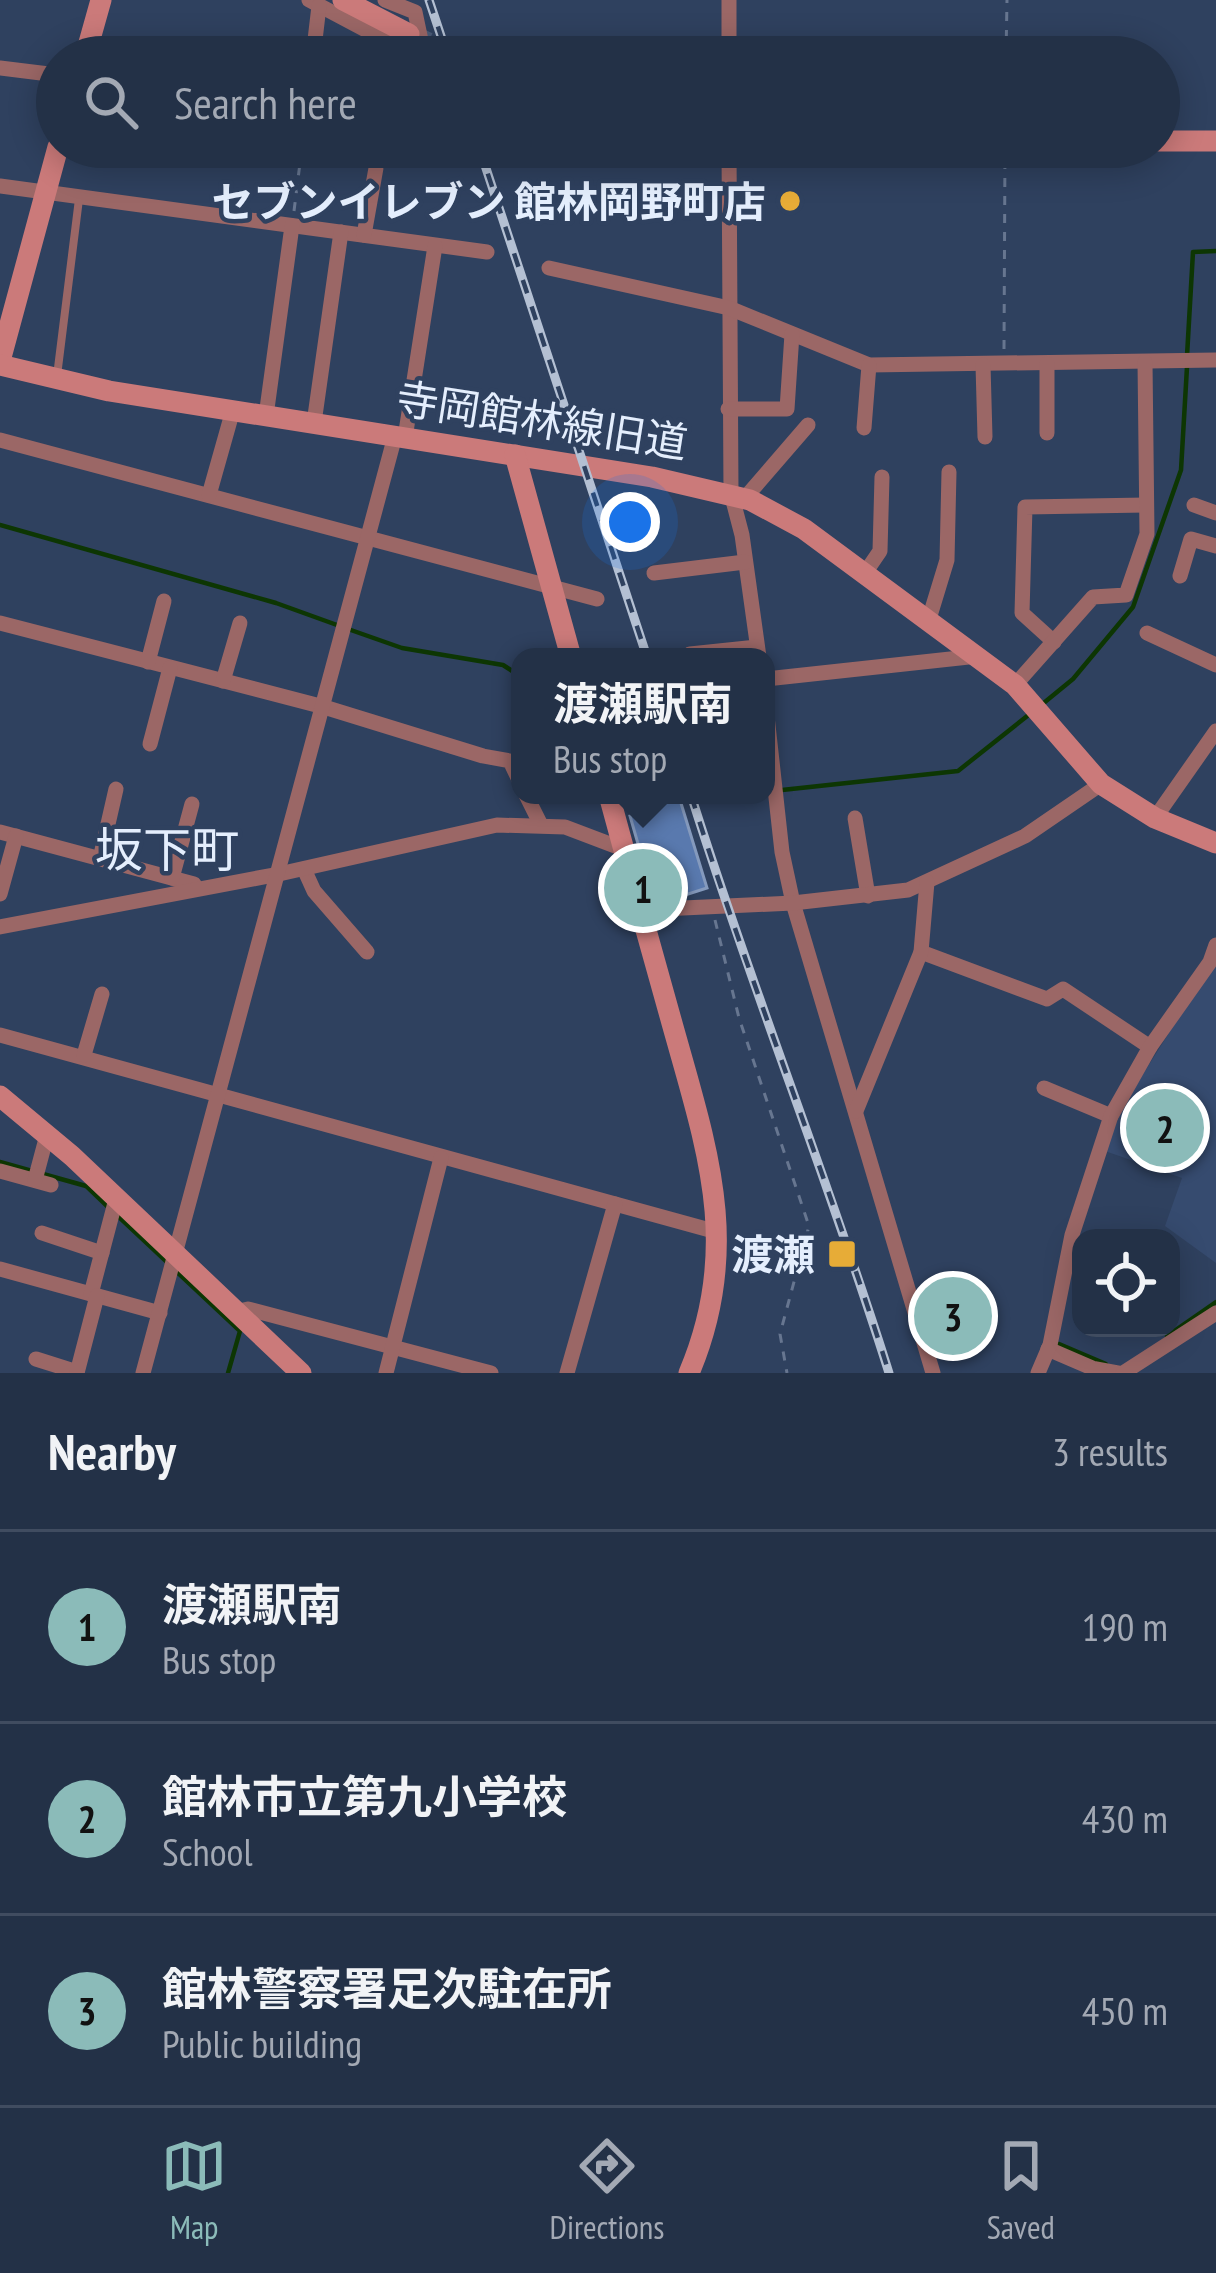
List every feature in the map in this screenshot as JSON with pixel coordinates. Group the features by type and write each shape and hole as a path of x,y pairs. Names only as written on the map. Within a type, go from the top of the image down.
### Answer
{"street":[{"path":"91,36 101,0"},
{"path":"343,0 412,16"},
{"path":"385,0 412,16"},
{"path":"729,0 729,36"},
{"path":"313,36 314,3 379,36"},
{"path":"0,68 36,72"},
{"path":"1180,141 1216,141"},
{"path":"0,363 52,168"},
{"path":"364,235 376,168"},
{"name":"寺岡館林線旧道","path":"0,363 56,381 515,454 738,495 728,409 729,168"},
{"path":"0,186 487,252"},
{"path":"266,416 292,226"},
{"path":"314,423 341,232"},
{"path":"143,1373 368,538 400,437 436,246"},
{"path":"549,268 729,308 869,365 1216,360"},
{"path":"728,409 787,409 792,334"},
{"path":"1015,686 1093,597 1126,595 1147,535 1144,362"},
{"path":"982,364 985,437"},
{"path":"1047,364 1047,433"},
{"path":"864,428 869,365"},
{"path":"209,495 233,410"},
{"path":"738,495 808,424"},
{"path":"0,440 597,599"},
{"path":"515,454 568,648"},
{"path":"929,619 947,560 950,472"},
{"path":"865,573 880,550 882,477"},
{"path":"738,495 757,648"},
{"path":"738,495 804,529 978,656 1015,686 1101,784 1155,818 1216,843"},
{"path":"1054,642 1022,613 1025,507 1147,505"},
{"path":"1194,505 1216,514"},
{"path":"1180,576 1191,538 1216,546"},
{"path":"654,573 745,562"},
{"path":"148,662 164,601"},
{"path":"223,681 240,622"},
{"path":"0,623 511,761"},
{"path":"1147,633 1216,665"},
{"path":"775,679 978,656"},
{"path":"150,744 170,668"},
{"path":"1155,818 1216,731"},
{"path":"640,910 793,903 908,890 1025,836 1101,784"},
{"path":"100,859 116,789"},
{"path":"775,789 793,903 933,1373"},
{"path":"172,878 191,804"},
{"path":"530,804 541,825"},
{"path":"611,804 711,1166 717,1232 707,1318 688,1373"},
{"path":"855,818 868,896"},
{"path":"0,927 279,874 497,825 541,825 582,832 623,849"},
{"path":"0,895 8,834 202,886"},
{"path":"304,868 314,891 368,952"},
{"path":"856,1111 921,952 927,882"},
{"path":"1038,1373 1048,1349 1072,1235 1111,1116 1150,1047 1210,962 1216,945"},
{"path":"921,952 1048,999 1063,989 1150,1047"},
{"path":"84,1055 102,994"},
{"path":"0,1035 717,1232"},
{"path":"1044,1088 1111,1116"},
{"path":"0,1096 301,1373"},
{"path":"0,1172 43,1183 47,1135"},
{"path":"386,1373 441,1158"},
{"path":"36,1359 77,1372 116,1198"},
{"path":"568,1373 615,1204"},
{"path":"42,1233 102,1253"},
{"path":"0,1269 160,1313"},
{"path":"235,1312 248,1309 491,1373"},
{"path":"1048,1349 1092,1368 1121,1373 1216,1312"}],"lane":[{"path":"56,381 79,199"}],"path":[{"path":"1006,36 1007,0"},
{"path":"292,226 299,168"},
{"path":"1004,364 1005,168"},
{"path":"712,906 739,1018 809,1226 780,1334 788,1373"}],"shaded area":[{"path":"1216,959 1216,1263 1180,1237 1180,1229 1165,1226 1182,1178 1105,1151 1124,1104"}],"building":[{"path":"681,804 707,888 682,896 653,896 630,816 636,814 634,807"}],"waterway":[{"path":"1187,356 1193,252 1216,251"},
{"path":"1040,706 1073,679 1133,607 1181,470 1187,367"},
{"path":"0,525 276,603 337,625"},
{"path":"348,629 402,648 511,670"},
{"path":"782,790 958,771 1031,713"},
{"path":"0,1162 32,1171"},
{"path":"43,1174 86,1186 110,1209"},
{"path":"119,1217 167,1262"},
{"path":"175,1270 240,1331 228,1373"},
{"path":"1180,1327 1216,1302"},
{"path":"1058,1348 1059,1344 1106,1364"}],"tunnel":[{"path":"409,34 413,36"}],"railway":[{"path":"429,0 441,36"},
{"path":"486,168 644,648"},
{"path":"694,804 889,1373"}],"place":[{"name":"セブンイレブン 館林岡野町店","path":"790,201"},
{"name":"渡瀬駅南","path":"643,888"},
{"name":"館林市立第九小学校","path":"1165,1128"},
{"name":"渡瀬","path":"842,1254"},
{"name":"館林警察署足次駐在所","path":"953,1316"}],"district":[{"name":"坂下町","path":"167,849"}]}
